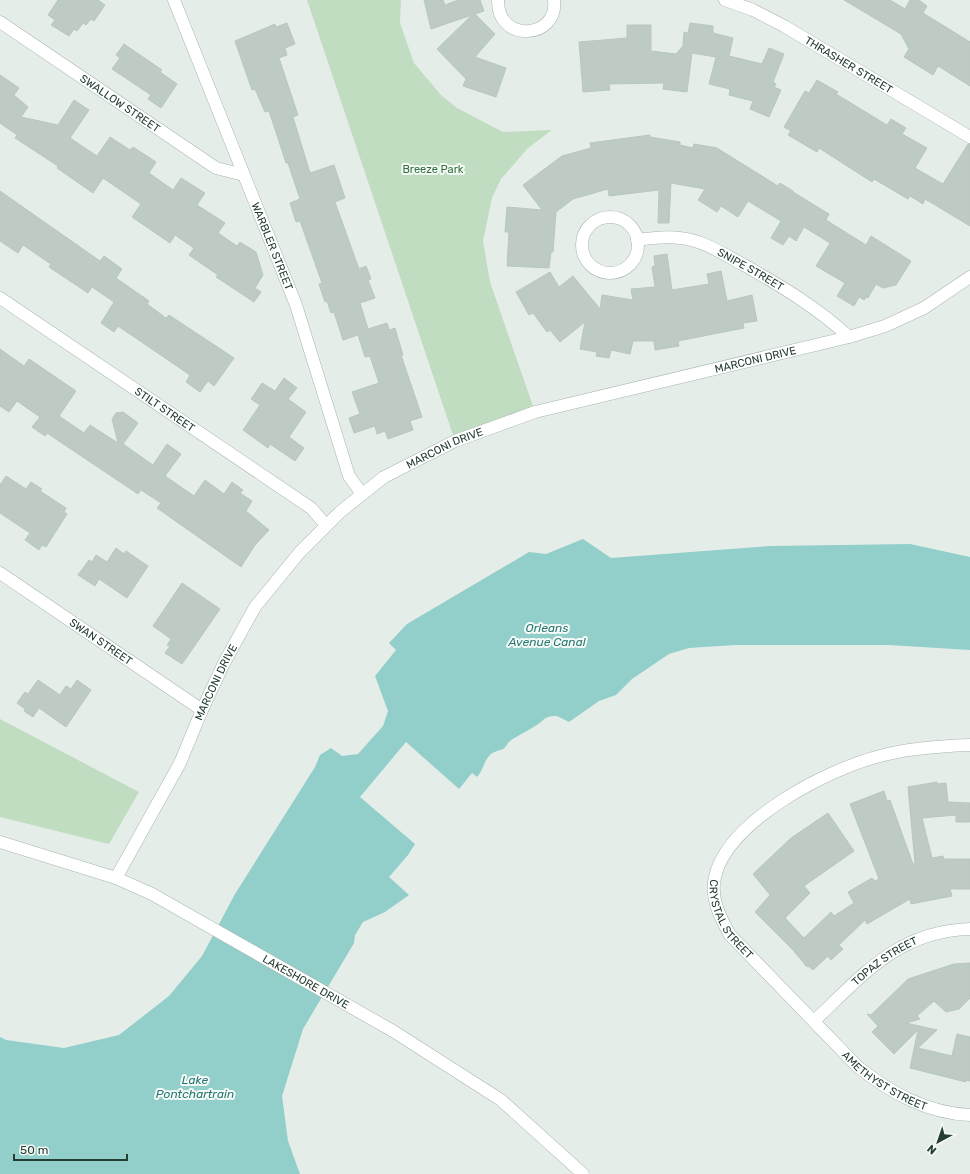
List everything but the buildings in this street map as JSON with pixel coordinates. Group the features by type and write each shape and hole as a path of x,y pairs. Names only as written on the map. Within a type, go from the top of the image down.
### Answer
{"street":[{"name":"WARBLER STREET","path":"174,0 296,305 349,476 362,494"},
{"path":"498,0 500,14 508,25 520,31 528,32 541,28 546,23 553,11 554,0"},
{"name":"THRASHER STREET","path":"725,0 753,10 784,26 970,137"},
{"name":"SWALLOW STREET","path":"0,22 216,168 244,175"},
{"path":"607,218 623,221 630,225 638,240 638,248 631,263 625,269 609,273 601,272 588,262 582,247 586,231 592,224 607,218"},
{"name":"SNIPE STREET","path":"638,240 662,237 681,238 707,245 802,300 830,319 849,337"},
{"name":"MARCONI DRIVE","path":"116,878 180,763 202,710 234,644 255,607 277,578 326,526 362,494 384,477 448,444 535,412 849,337 886,326 924,308 970,277"},
{"name":"STILT STREET","path":"0,298 311,508 326,526"},
{"name":"SWAN STREET","path":"0,573 202,710"},
{"name":"CRYSTAL STREET","path":"814,1021 730,935 720,916 714,899 715,878 726,851 762,814 796,792 837,771 879,756 930,747 970,745"},
{"name":"LAKESHORE DRIVE","path":"0,842 116,878 152,894 393,1030 502,1100 583,1174"},
{"name":"TOPAZ STREET","path":"814,1021 886,955 903,945 945,930 970,929"},
{"name":"AMETHYST STREET","path":"814,1021 858,1066 878,1082 915,1103 958,1114 970,1115"}],"green space":[{"name":"Breeze Park","path":"307,0 401,0 400,23 414,63 441,95 457,108 503,132 552,130 528,148 501,179 492,198 483,241 490,282 535,412 455,441"},
{"path":"0,719 139,792 109,844 0,817"}],"water":[{"name":"Orleans Avenue Canal","path":"583,539 611,558 770,546 910,544 970,557 970,650 889,645 735,645 689,648 669,654 632,679 616,695 599,701 569,722 557,716 549,716 544,719 509,742 503,749 491,754 477,777 472,773 459,789 406,742 360,797 415,844 408,855 389,877 409,895 385,912 363,922 355,935 354,943 303,1029 282,1096 288,1141 300,1174 0,1174 0,1037 6,1040 64,1048 119,1035 169,996 202,956 235,894 315,767 320,755 331,748 342,756 358,754 383,726 388,711 375,676 396,650 389,643 407,624 529,552 546,554"}],"water label":[{"name":"Lake Pontchartrain","path":"195,1087"}]}
